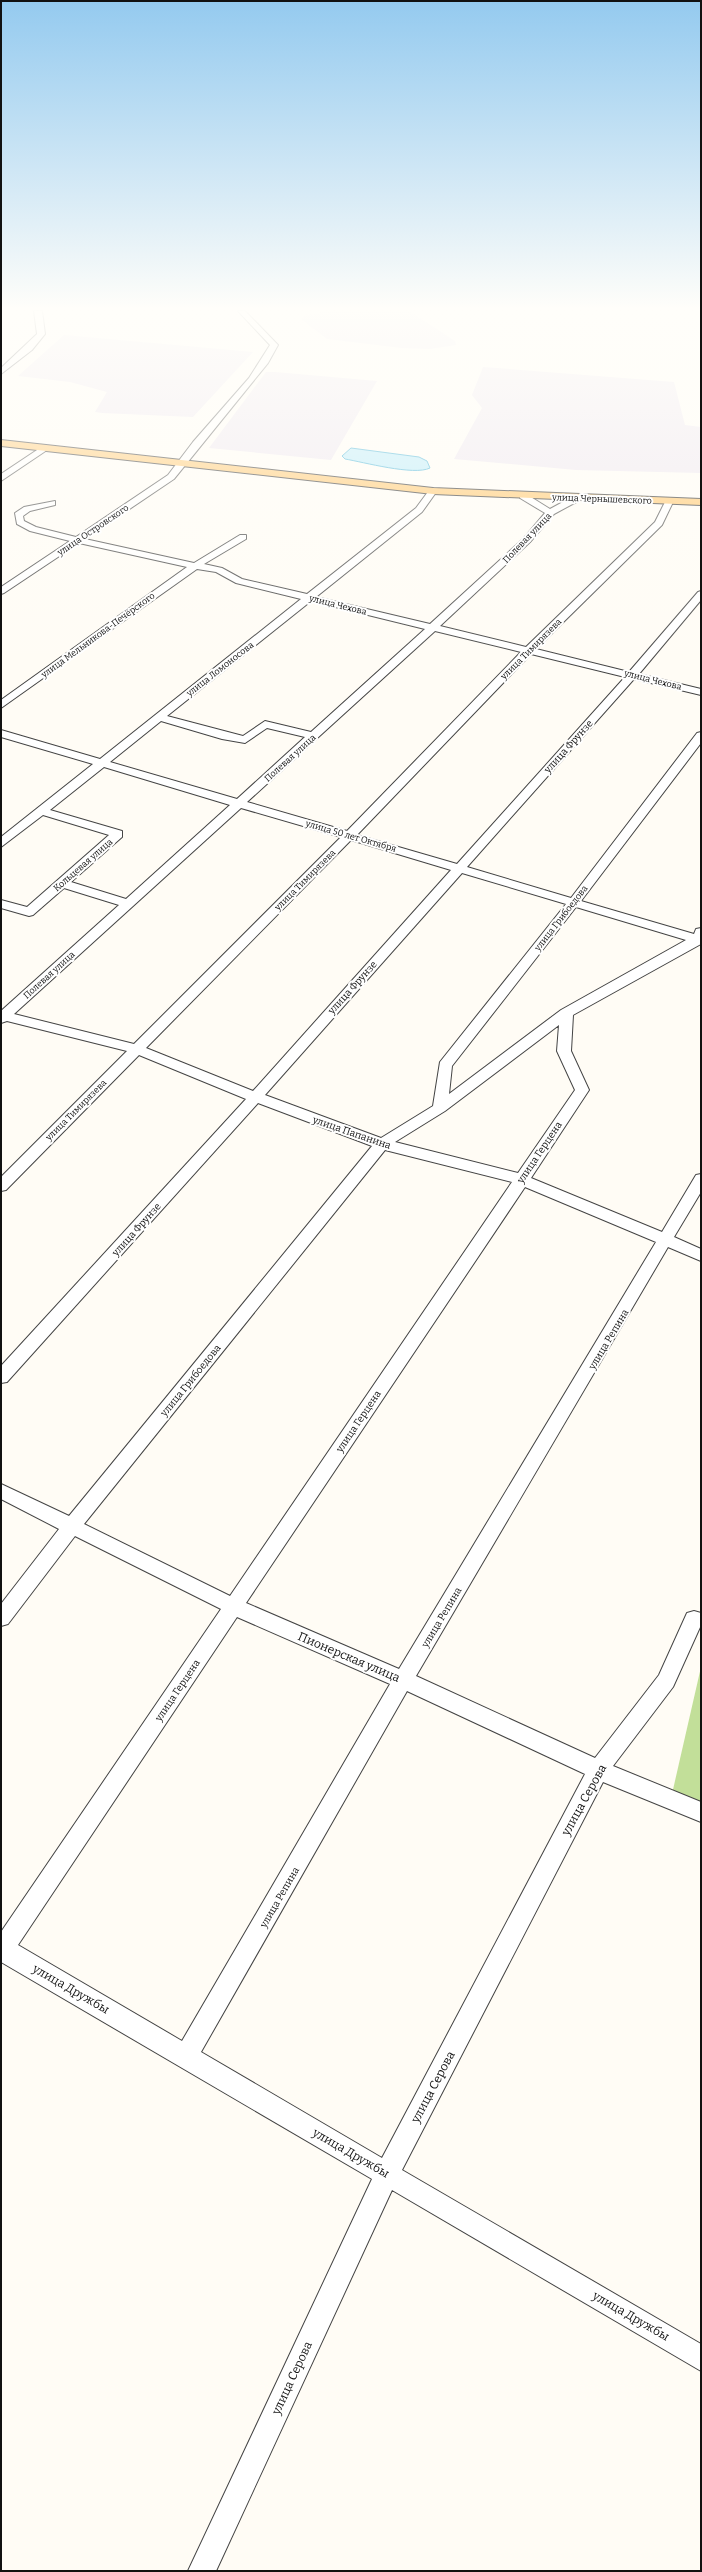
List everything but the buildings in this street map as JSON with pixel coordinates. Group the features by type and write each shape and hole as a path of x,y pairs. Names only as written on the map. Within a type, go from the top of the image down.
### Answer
{"main road":[{"name":"улица Чернышевского","path":"1,443 433,491 668,502 701,502"}],"street":[{"name":"улица Островского","path":"1,591 172,477 180,464 208,431"},
{"path":"1,478 46,448"},
{"name":"улица Ломоносова","path":"1,843 419,510 433,491"},
{"path":"523,496 534,505 551,512"},
{"name":"Полевая улица","path":"2,1016 241,803 432,628 527,540 551,512 577,498"},
{"name":"улица Тимирязева","path":"1,1186 350,835 528,651 659,523 668,502"},
{"name":"улица Чехова","path":"52,503 27,509 18,515 20,522 33,529 147,557 219,570 239,581 528,651 632,674 701,692"},
{"name":"улица Мельникова-Печёрского","path":"1,705 195,566 243,537"},
{"name":"улица Фрунзе","path":"1,1377 254,1098 632,674 701,594"},
{"path":"159,717 226,737 245,740 265,724 314,736"},
{"name":"улица 50 лет Октября","path":"1,733 574,902 700,937"},
{"name":"улица Грибоедова","path":"440,1108 445,1064 574,902 701,735"},
{"name":"Кольцевая улица","path":"1,904 29,912 118,834 42,811"},
{"path":"62,883 129,904"},
{"path":"566,1013 700,937"},
{"name":"улица Грибоедова","path":"1,1618 72,1526 382,1144 440,1108 566,1013"},
{"name":"улица Герцена","path":"1,1949 520,1179 582,1090 564,1051 566,1013"},
{"name":"улица Папанина","path":"2,1016 136,1049 254,1098 382,1144 520,1179 701,1255"},
{"name":"улица Репина","path":"186,2056 403,1680 667,1240 701,1180"},
{"name":"Пионерская улица","path":"1,1491 232,1606 403,1680 598,1770 701,1812"},
{"name":"улица Серова","path":"202,2571 387,2174 598,1770 666,1681 694,1619"},
{"name":"улица Дружбы","path":"1,1949 701,2358"}],"shaded area":[{"path":"222,431 348,431 331,460 209,448"},
{"path":"469,431 701,431 701,473 576,470 454,459"}],"green space":[{"path":"701,1667 701,1806 672,1794"}],"water":[{"path":"351,448 419,457 427,461 430,468 422,470 401,469 345,459 342,456"}]}
